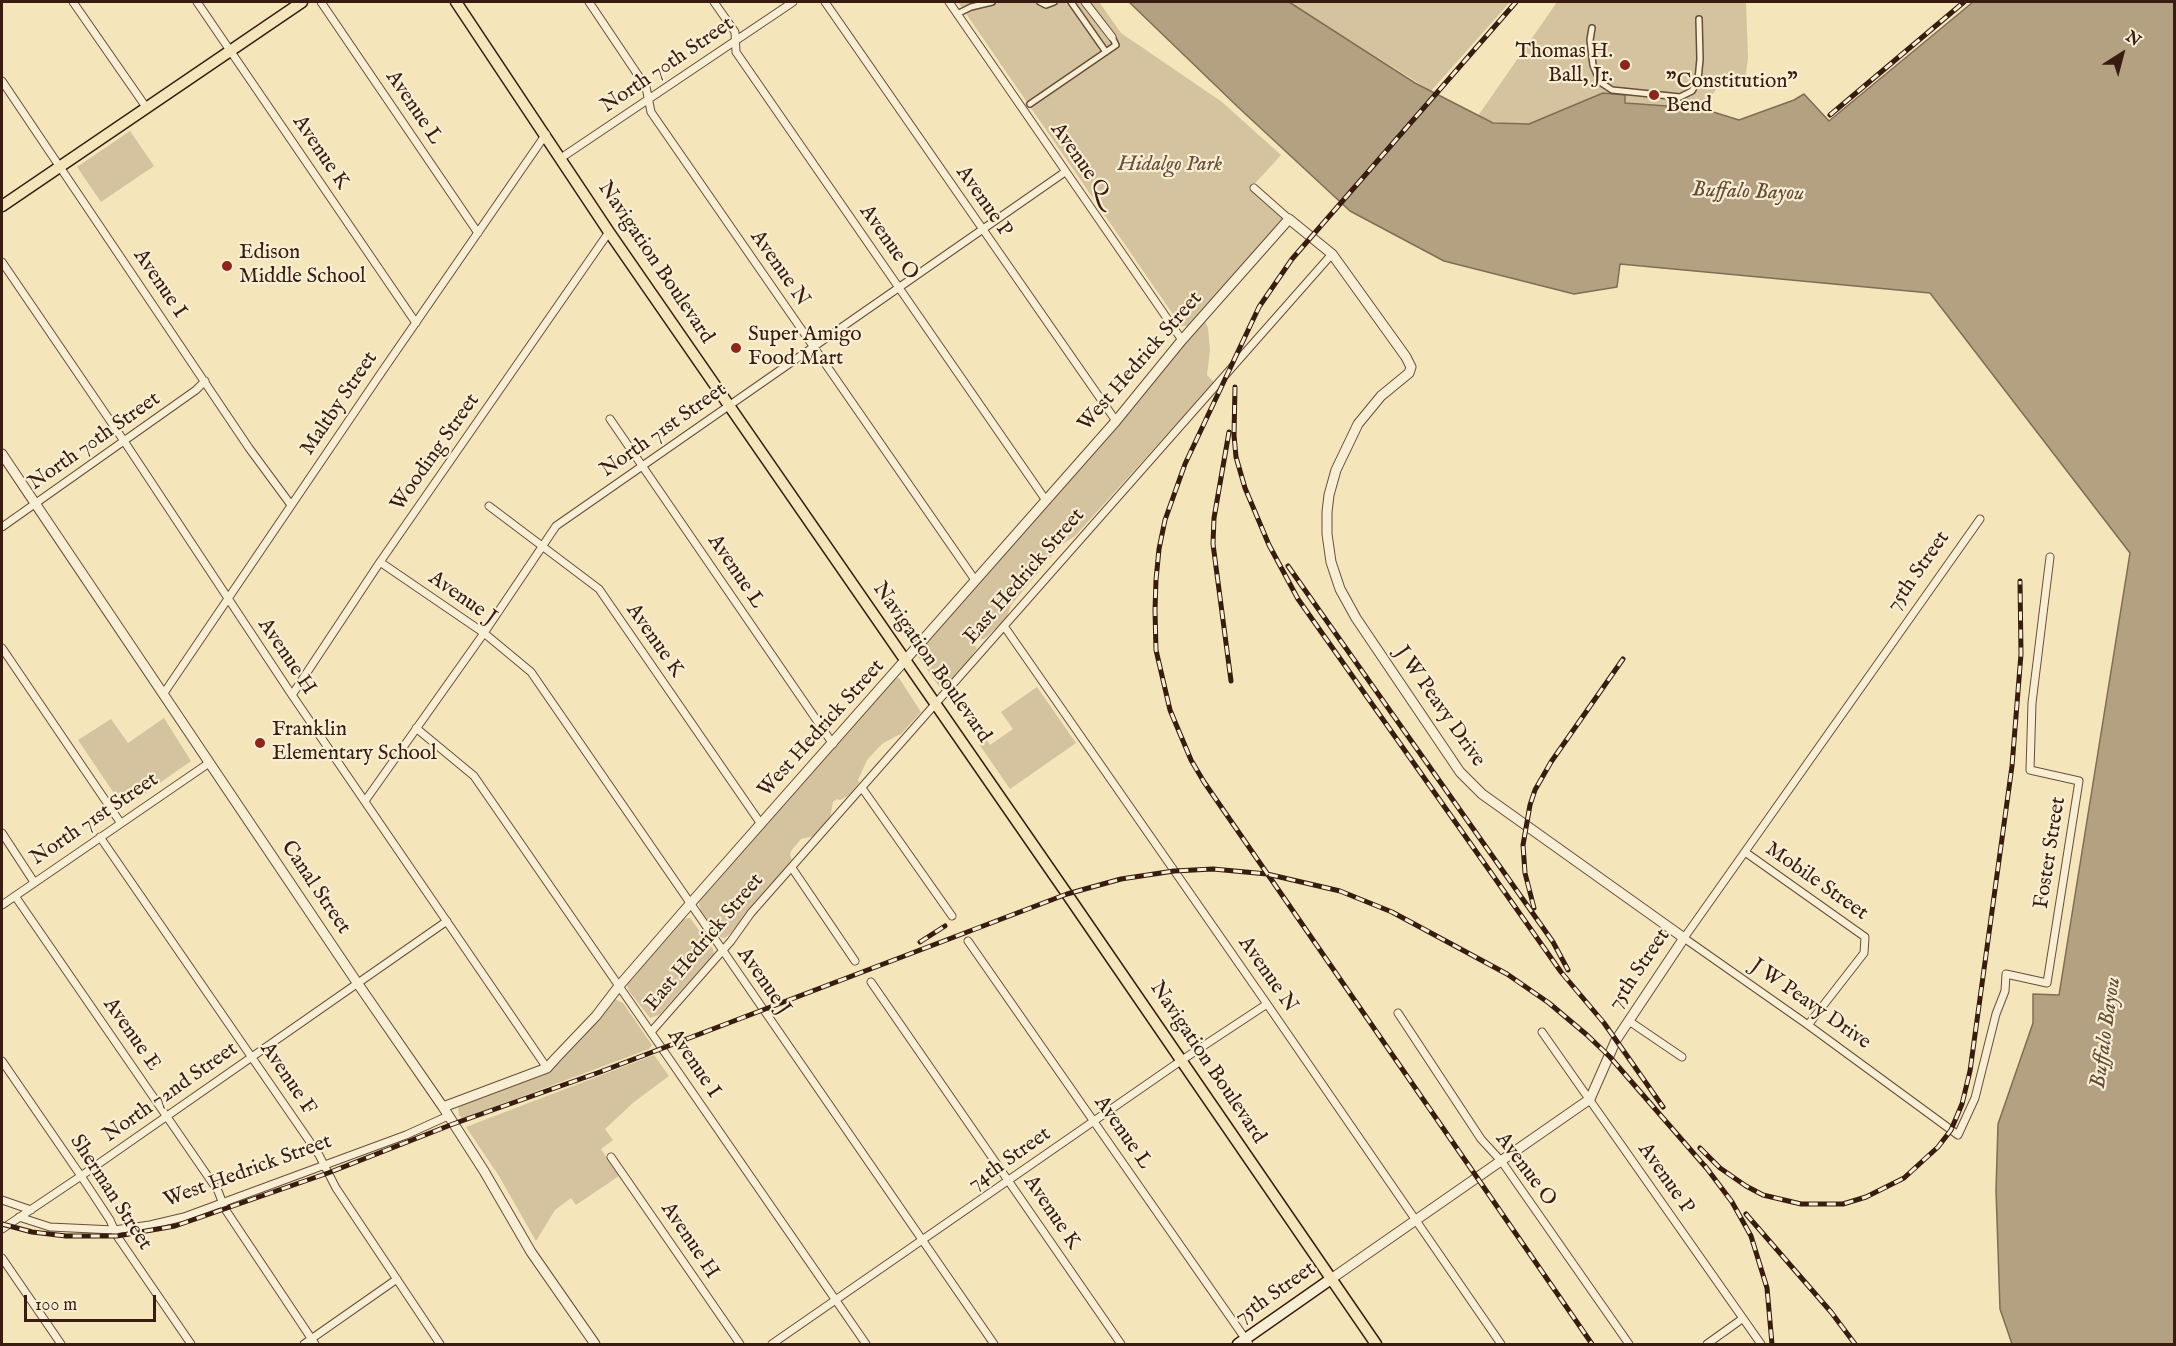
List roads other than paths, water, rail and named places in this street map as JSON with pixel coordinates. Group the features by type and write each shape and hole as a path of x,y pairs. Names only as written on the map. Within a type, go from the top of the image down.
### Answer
{"main road":[{"path":"2,206 302,2"},
{"name":"Navigation Boulevard","path":"456,2 546,134 609,232 1376,1344"},
{"name":"75th Street","path":"1244,1343 1331,1279"}],"street":[{"path":"73,2 146,108"},
{"name":"Avenue K","path":"196,2 416,323"},
{"name":"Avenue L","path":"321,2 478,233"},
{"name":"Avenue N","path":"589,2 646,87 651,112 975,580"},
{"name":"Avenue O","path":"714,2 735,33 736,52 1045,499"},
{"name":"North 70th Street","path":"561,158 793,2"},
{"name":"Avenue P","path":"825,2 981,230 1116,421"},
{"name":"Avenue Q","path":"949,2 1182,340"},
{"path":"957,14 992,2"},
{"path":"1040,2 1046,5 1054,2"},
{"path":"1071,2 1106,52"},
{"path":"1030,104 1116,45 1085,2"},
{"path":"1592,28 1590,40 1593,65 1600,82 1612,90 1680,97 1692,91 1698,80 1699,19"},
{"name":"Avenue I","path":"2,81 249,448 291,506"},
{"name":"Maltby Street","path":"164,693 546,134"},
{"name":"North 71st Street","path":"365,801 484,633 556,526 1065,172"},
{"name":"J W Peavy Drive","path":"1254,188 1332,254 1406,357 1411,368 1409,373 1381,396 1365,414 1352,435 1336,470 1327,512 1327,534 1331,562 1340,589 1356,618 1460,772 1482,794 1808,1025 1958,1135"},
{"name":"West Hedrick Street","path":"443,1107 547,1068 596,1016 690,904 1116,421 1182,340 1289,219"},
{"name":"Wooding Street","path":"292,695 380,562 609,232"},
{"name":"East Hedrick Street","path":"651,1032 722,952 751,913 1332,254"},
{"name":"Avenue H","path":"2,262 292,695 547,1068"},
{"name":"North 70th Street","path":"2,527 196,390 205,381"},
{"name":"Avenue L","path":"610,419 833,744"},
{"name":"Canal Street","path":"2,454 164,693 208,763 443,1107 484,1171 531,1252 596,1344"},
{"name":"Avenue K","path":"489,506 599,589 761,824"},
{"name":"75th Street","path":"1331,1279 1590,1099 1616,1040 1684,938 1980,519"},
{"name":"Foster Street","path":"1958,1135 1975,1098 1996,1014 2005,991 2006,974 2047,983 2079,781 2030,770 2032,703 2050,558"},
{"name":"Avenue J","path":"380,562 484,633 531,672 994,1344"},
{"name":"Avenue N","path":"1004,626 1268,1004 1501,1344"},
{"path":"2,648 120,822"},
{"name":"Avenue I","path":"416,728 474,776 866,1344"},
{"name":"North 71st Street","path":"2,905 208,763"},
{"path":"862,788 951,916"},
{"path":"2,833 34,882"},
{"name":"Avenue F","path":"100,837 324,1164 336,1188 440,1344"},
{"name":"Mobile Street","path":"1745,852 1865,937 1864,953 1808,1025"},
{"path":"792,868 855,961"},
{"name":"Avenue E","path":"15,896 218,1191 222,1203 313,1342"},
{"name":"North 72nd Street","path":"2,1228 81,1176 447,921"},
{"name":"Avenue L","path":"969,941 1244,1343"},
{"name":"Avenue K","path":"871,982 1121,1344"},
{"name":"74th Street","path":"772,1344 1182,1060 1268,1004"},
{"name":"Avenue O","path":"1398,1013 1481,1138 1502,1162 1629,1344"},
{"path":"1629,1022 1682,1057"},
{"name":"Avenue P","path":"1542,1032 1761,1344"},
{"name":"Sherman Street","path":"2,1061 81,1176 190,1344"},
{"name":"West Hedrick Street","path":"19,1218 50,1227 114,1230 184,1217 406,1135 448,1116"},
{"name":"Avenue H","path":"610,1157 740,1344"},
{"path":"2,1200 31,1210"},
{"path":"2,1258 61,1344"},
{"path":"304,1344 313,1342 397,1279"},
{"path":"1707,1344 1742,1319"}],"water":[{"name":"Buffalo Bayou","path":"1129,2 1289,2 1415,83 1493,123 1529,124 1603,93 1625,95 1625,103 1681,107 1682,101 1707,103 1710,111 1739,120 1794,100 1804,94 1829,121 1973,2 2174,2 2174,1344 2012,1344 2000,1309 1996,1190 1998,1124 2033,1023 2033,994 2059,995 2130,553 1930,293 1620,264 1617,287 1574,294 1444,261 1350,211"}],"railway":[{"path":"1516,2 1292,259 1259,307 1185,464 1165,520 1156,580 1156,650 1170,710 1191,760 1204,782 1592,1344"},
{"path":"1830,115 1964,2"},
{"path":"1235,387 1236,457 1245,488 1269,545 1298,599 1561,972 1604,1023 1663,1107"},
{"path":"1229,432 1214,518 1213,544 1231,681"},
{"path":"1288,566 1553,942 1568,970"},
{"path":"1700,1148 1720,1168 1763,1195 1801,1204 1843,1204 1866,1197 1904,1178 1938,1147 1951,1130 1962,1104 1970,1071 2012,766 2021,654 2020,581"},
{"path":"1534,908 1525,873 1523,845 1535,790 1551,762 1623,659"},
{"path":"2,1224 32,1232 66,1236 117,1236 175,1226 328,1173 453,1124 600,1072 1067,894 1121,879 1174,871 1213,869 1267,874 1340,891 1392,912 1507,974 1549,1003 1610,1057 1709,1171"},
{"path":"920,942 945,926"},
{"path":"1705,1166 1732,1202 1751,1236 1767,1288 1772,1344"},
{"path":"1746,1214 1831,1312 1855,1344"}],"place":[{"name":"Thomas H. Ball, Jr.","path":"1625,65"},
{"name":"\"Constitution\" Bend","path":"1654,95"},
{"name":"Edison Middle School","path":"227,266"},
{"name":"Super Amigo Food Mart","path":"736,348"},
{"name":"Franklin Elementary School","path":"260,743"}],"park label":[{"name":"Hidalgo Park","path":"1170,166"}]}
